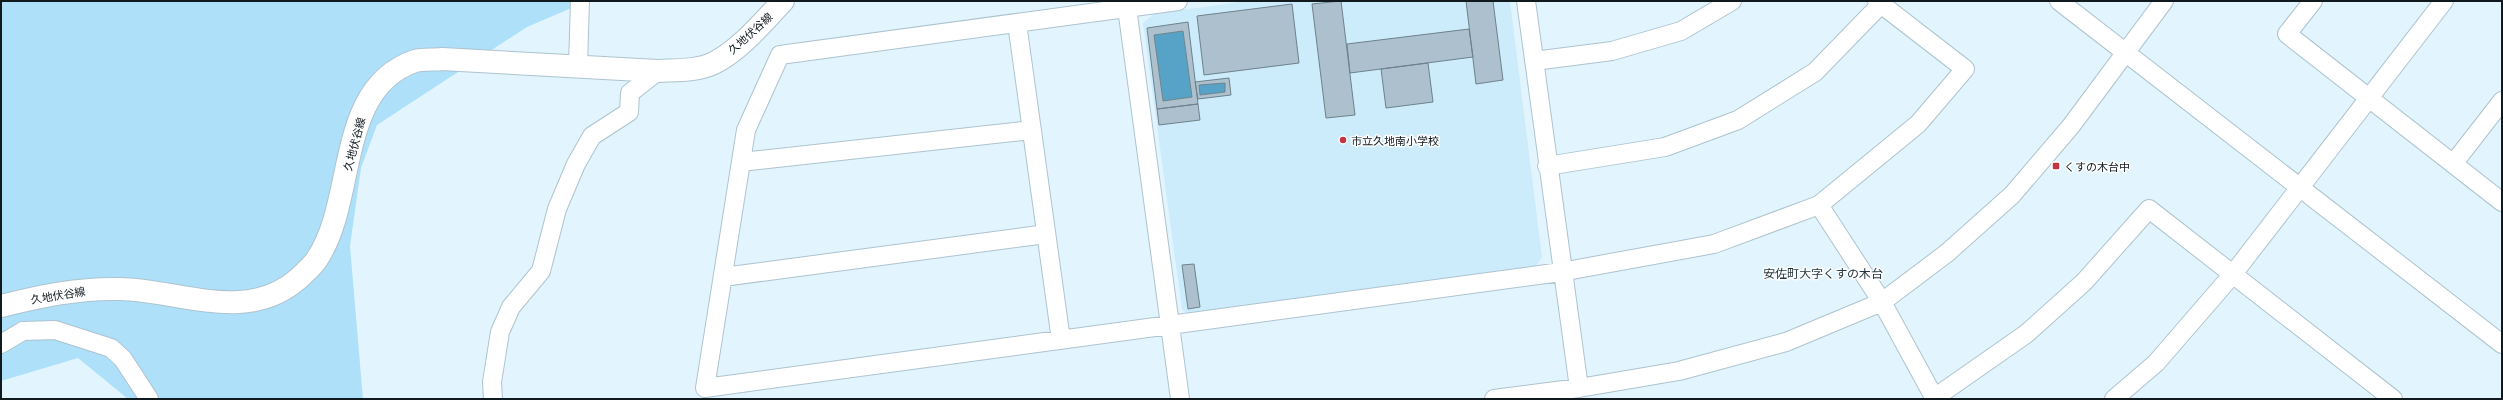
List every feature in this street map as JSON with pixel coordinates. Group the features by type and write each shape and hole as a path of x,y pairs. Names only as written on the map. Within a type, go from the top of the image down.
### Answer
{"main road":[{"name":"久地伏谷線","path":"1,306 81,289 122,289 220,303 246,302 274,294 297,279 317,259 335,220 359,117 372,93 391,73 415,61 442,59 658,71 690,69 713,63 741,43 783,1"}],"street":[{"path":"578,66 580,1"},
{"path":"1178,1 780,56 746,130 705,388 1561,272 1714,244 1819,205 1918,124 1965,69 1881,2 1815,72 1738,120 1665,147 1547,166"},
{"path":"1526,1 1561,272 1579,388"},
{"path":"1534,61 1612,51 1681,31 1732,1"},
{"path":"2059,1 2502,344"},
{"path":"1494,399 1579,388 1679,371 1786,342 1882,302 1947,253 2012,195 2070,126 2164,1"},
{"path":"2313,1 2287,34 2502,202"},
{"path":"2114,399 2156,363 2233,274 2444,1"},
{"path":"1126,8 1180,399"},
{"path":"1017,23 1061,340"},
{"path":"493,399 492,382 500,332 511,307 541,272 557,209 576,164 592,136 629,112 630,92 658,71"},
{"path":"2453,164 2502,101"},
{"path":"741,162 1032,130"},
{"path":"1819,205 1882,302 1934,399 2026,334 2084,282 2149,209 2393,399"},
{"path":"723,277 1046,234"},
{"path":"1,344 23,331 55,330 111,348 123,359 149,399"}],"shaded area":[{"path":"1,1 588,1 527,27 377,125 361,168 350,246 363,399 128,399 78,358 1,381"},
{"name":"市立久地南小学校","path":"1246,1 1510,1 1542,257 1536,266 1187,314 1182,309 1143,23 1154,14"},
{"path":"1183,31 1192,97 1163,101 1154,35"},
{"path":"1225,83 1225,92 1200,95 1199,85"}],"building":[{"path":"1341,1 1355,115 1326,118 1312,4"},
{"path":"1466,1 1493,1 1503,80 1476,84"},
{"path":"1292,4 1299,63 1204,75 1197,16"},
{"path":"1188,22 1198,104 1157,109 1147,28","holes":["1183,31 1192,97 1163,101 1154,35"]},
{"path":"1469,29 1473,57 1350,73 1347,44"},
{"path":"1428,63 1433,102 1386,108 1381,69"},
{"path":"1229,78 1231,95 1198,99 1195,82","holes":["1225,83 1225,92 1200,95 1199,85"]},
{"path":"1198,104 1200,120 1159,125 1157,109"},
{"path":"1194,264 1200,307 1188,309 1182,265"}],"place":[{"name":"市立久地南小学校","path":"1343,140"},
{"name":"くすの木台中","path":"2056,166"}],"district":[{"name":"安佐町大字くすの木台","path":"1823,273"}]}
